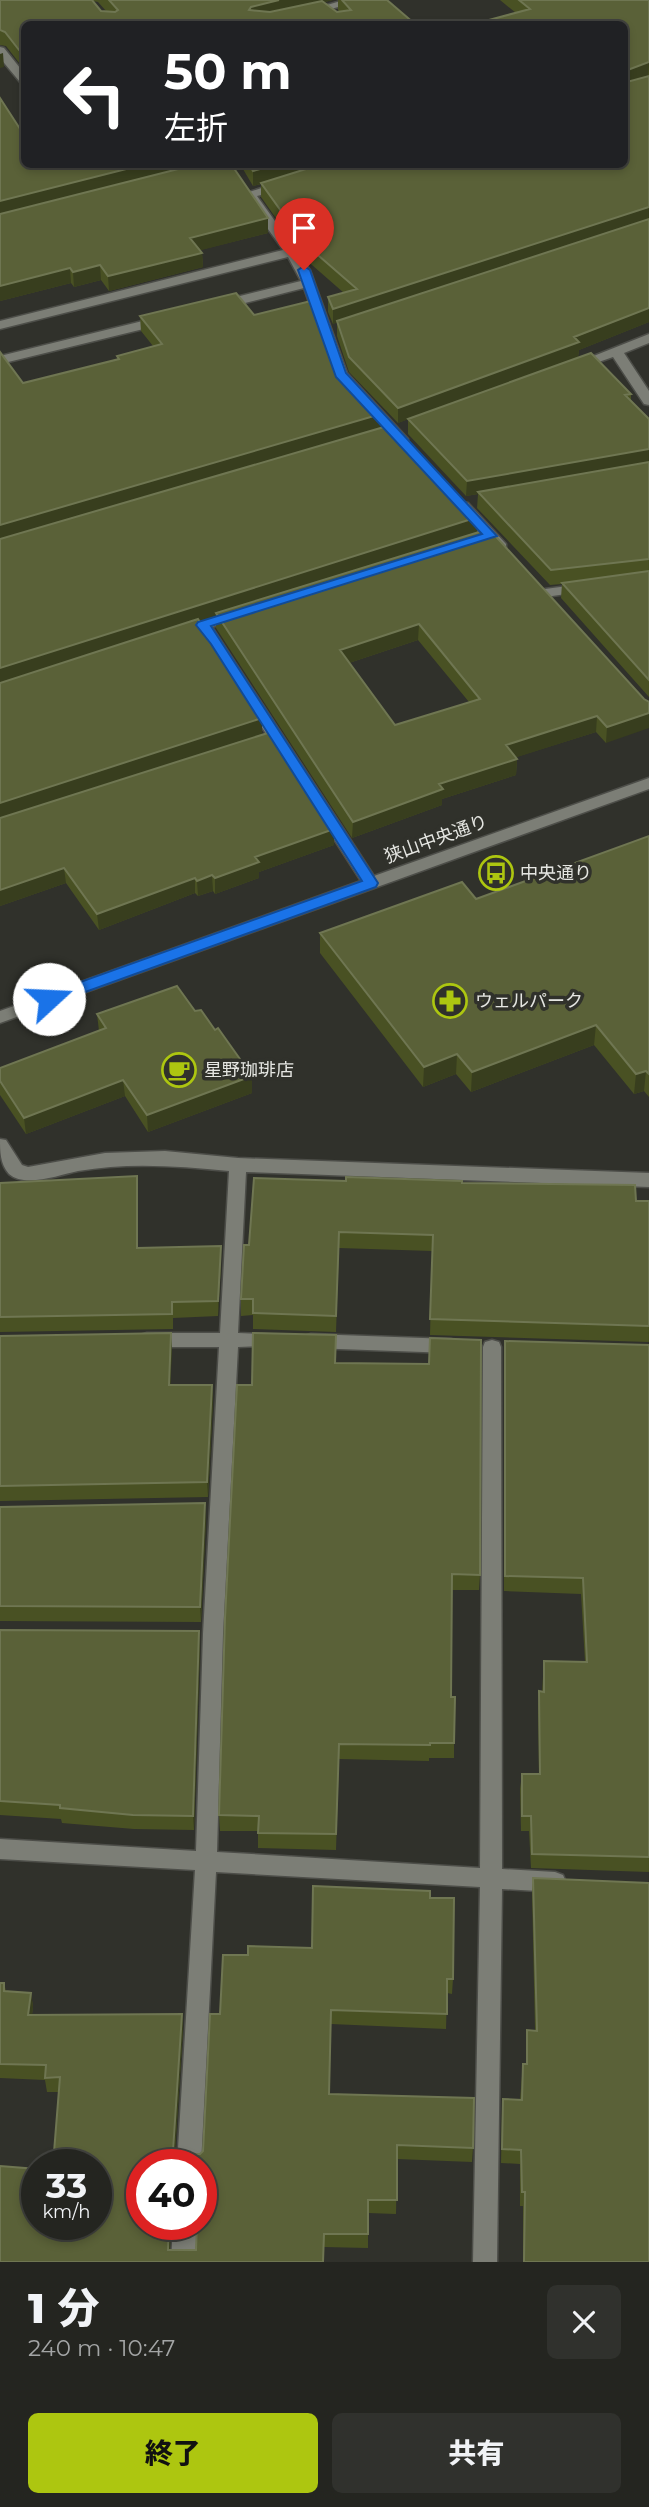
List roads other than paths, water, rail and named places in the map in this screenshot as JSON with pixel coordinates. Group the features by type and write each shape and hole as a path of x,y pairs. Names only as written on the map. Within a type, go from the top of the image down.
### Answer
{"street":[{"path":"299,15 330,12 357,0"},
{"path":"0,50 21,78"},
{"path":"303,179 246,189 304,270 334,330 341,374 410,450"},
{"path":"0,325 291,252"},
{"path":"202,310 309,284"},
{"path":"0,360 175,317"},
{"path":"564,370 649,338"},
{"path":"617,351 649,401"},
{"path":"463,500 484,538 509,555"},
{"path":"545,593 597,587"},
{"path":"255,608 196,627 269,739 370,883"},
{"name":"狭山中央通り","path":"0,1017 649,783"},
{"path":"0,1145 16,1170 27,1174 105,1160 165,1158 238,1165 649,1180"},
{"path":"190,2149 206,1863 213,1634 238,1165"},
{"path":"135,1340 229,1338 484,1347 491,1879 485,2262"},
{"path":"193,1508 221,1508"},
{"path":"186,1634 213,1634"},
{"path":"0,1849 570,1882"},
{"path":"183,2262 185,2240"}],"place":[{"name":"中央通り","path":"496,873"},
{"name":"ウェルパーク","path":"450,1001"},
{"name":"星野珈琲店","path":"179,1070"}]}
